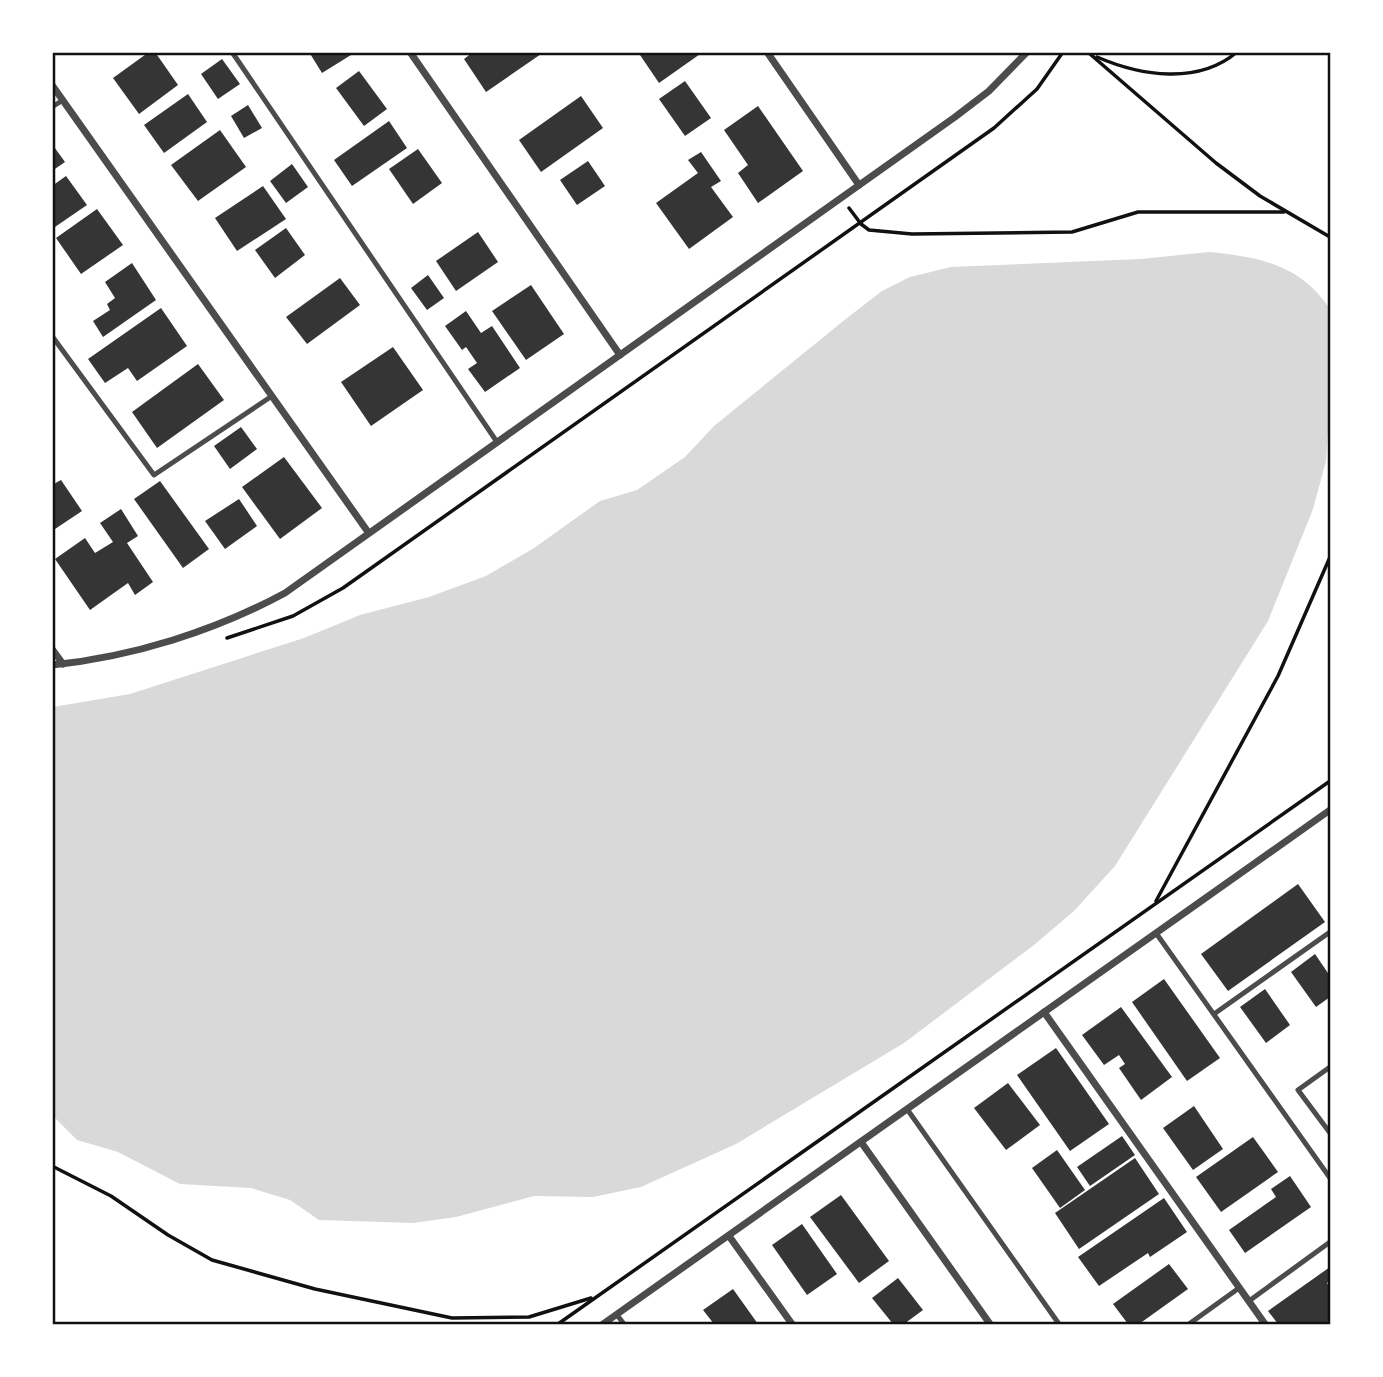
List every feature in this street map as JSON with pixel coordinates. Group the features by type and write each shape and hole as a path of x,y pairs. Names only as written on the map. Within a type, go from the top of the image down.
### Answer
{"street":[{"path":"410,52 620,355"},
{"path":"767,52 859,186"},
{"path":"52,665 157,645 259,607 285,593 859,186 989,91 1027,52"},
{"path":"52,85 368,533"},
{"path":"52,649 63,664"},
{"path":"603,1325 1331,810"},
{"path":"1044,1012 1265,1325"},
{"path":"860,1142 990,1325"},
{"path":"729,1236 792,1325"}],"lane":[{"path":"232,52 497,442"},
{"path":"52,107 63,100"},
{"path":"52,336 154,475 272,396"},
{"path":"1214,1014 1331,932"},
{"path":"1157,933 1331,1178"},
{"path":"1331,1067 1298,1090 1331,1133"},
{"path":"907,1110 1059,1325"},
{"path":"1249,1301 1331,1242"},
{"path":"1189,1325 1239,1288"},
{"path":"617,1315 624,1325"}],"path":[{"path":"217,641 293,616 343,588 994,128 1037,89 1063,52"},
{"path":"1090,53 1136,72 1165,75 1221,66 1237,52"},
{"path":"1090,53 1208,157 1284,212 1331,237"},
{"path":"842,198 860,224 869,230 893,233 1072,232 1138,212 1284,212"},
{"path":"1155,902 1278,676 1331,557"},
{"path":"558,1325 593,1297 1331,780"},
{"path":"52,1166 111,1196 168,1235 212,1260 315,1289 452,1318 528,1317 593,1297"}],"shaded area":[{"path":"1209,252 1261,260 1292,273 1318,294 1330,309 1330,399 1326,461 1313,509 1268,621 1115,866 1074,911 1034,945 904,1043 736,1144 641,1187 593,1197 534,1196 456,1217 413,1223 319,1220 290,1200 251,1188 180,1184 118,1152 77,1140 53,1116 53,707 130,694 304,638 360,615 429,597 486,576 534,548 600,501 637,490 685,457 714,426 847,318 882,291 910,277 951,267 1141,259"}],"building":[{"path":"149,52 155,52 178,85 139,114 113,78"},
{"path":"309,52 350,52 351,55 322,73"},
{"path":"473,52 544,52 486,92 464,59"},
{"path":"644,52 703,52 659,83 640,55"},
{"path":"222,59 240,84 218,99 201,74"},
{"path":"359,71 387,109 364,126 336,88"},
{"path":"685,81 711,118 685,136 659,99"},
{"path":"188,94 207,122 164,153 144,125"},
{"path":"581,96 603,128 541,172 519,140"},
{"path":"248,105 262,128 244,138 231,116"},
{"path":"758,106 803,171 758,203 738,173 748,165 724,130"},
{"path":"389,121 407,148 352,186 334,160"},
{"path":"220,130 246,167 198,201 171,165"},
{"path":"52,144 65,162 52,171"},
{"path":"418,149 442,183 413,204 389,169"},
{"path":"701,152 721,181 711,187 733,217 689,249 656,203 698,173 688,160"},
{"path":"588,161 605,186 577,205 560,180"},
{"path":"292,164 308,187 286,203 270,181"},
{"path":"66,176 87,205 52,229 52,186"},
{"path":"263,186 286,219 237,251 215,218"},
{"path":"97,209 123,245 81,274 56,238"},
{"path":"286,228 305,255 275,278 255,250"},
{"path":"478,232 498,262 456,291 436,261"},
{"path":"132,263 156,300 103,337 93,321 110,310 107,304 115,298 105,282"},
{"path":"428,275 444,298 427,310 411,288"},
{"path":"340,278 360,305 307,344 286,317"},
{"path":"531,285 564,334 526,360 492,311"},
{"path":"161,308 187,346 137,381 128,368 105,383 88,359"},
{"path":"466,311 481,333 492,326 520,368 485,392 468,369 477,363 466,347 462,350 445,326"},
{"path":"393,347 423,390 371,426 341,382"},
{"path":"198,364 224,400 157,448 132,412"},
{"path":"241,427 257,449 230,469 214,446"},
{"path":"284,457 322,508 280,539 242,487"},
{"path":"61,480 82,511 52,531 52,485"},
{"path":"160,481 209,549 183,568 134,499"},
{"path":"239,499 257,526 225,549 205,521"},
{"path":"121,509 138,536 127,543 153,582 135,595 128,583 90,610 55,559 85,538 95,553 113,542 100,523"},
{"path":"1298,884 1325,922 1228,991 1201,954"},
{"path":"1315,954 1330,976 1330,997 1316,1007 1291,972"},
{"path":"1164,979 1220,1058 1187,1081 1132,1002"},
{"path":"1265,989 1290,1025 1266,1043 1240,1007"},
{"path":"1121,1007 1172,1077 1141,1100 1119,1068 1125,1064 1119,1055 1104,1065 1082,1035"},
{"path":"1056,1048 1109,1124 1070,1151 1017,1075"},
{"path":"1008,1083 1040,1125 1006,1150 974,1108"},
{"path":"1194,1106 1223,1149 1193,1170 1163,1128"},
{"path":"1122,1136 1135,1155 1090,1186 1077,1167"},
{"path":"1253,1137 1278,1172 1221,1212 1196,1177"},
{"path":"1057,1150 1085,1190 1060,1208 1032,1168"},
{"path":"1135,1158 1159,1194 1079,1249 1055,1213"},
{"path":"1290,1176 1311,1207 1245,1253 1229,1230 1276,1197 1271,1189"},
{"path":"841,1195 889,1261 859,1283 810,1217"},
{"path":"1164,1198 1187,1232 1150,1257 1148,1253 1099,1286 1078,1257"},
{"path":"802,1224 837,1274 807,1295 772,1245"},
{"path":"1169,1264 1188,1289 1139,1324 1128,1324 1113,1304"},
{"path":"1330,1267 1330,1280 1327,1283 1330,1288 1330,1324 1278,1324 1268,1311"},
{"path":"898,1278 923,1310 904,1324 893,1324 872,1298"},
{"path":"733,1289 758,1324 714,1324 703,1310"}]}
